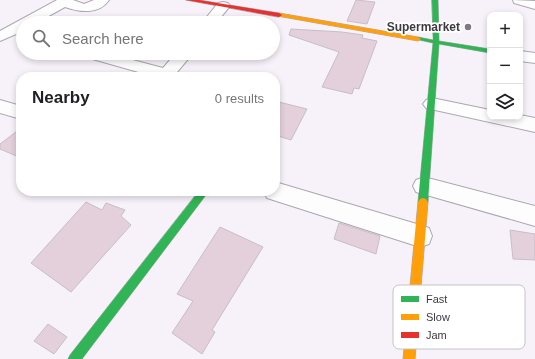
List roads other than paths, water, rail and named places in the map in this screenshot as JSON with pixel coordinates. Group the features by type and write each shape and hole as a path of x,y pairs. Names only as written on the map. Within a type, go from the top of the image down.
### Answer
{"street":[{"path":"38,16 65,1 87,9 103,0"},
{"path":"189,0 487,50"},
{"path":"416,285 432,104 436,42 435,0"},
{"path":"517,0 535,5"},
{"path":"215,16 223,6"},
{"path":"523,56 535,58"},
{"path":"112,60 152,72"},
{"path":"169,72 179,60"},
{"path":"432,104 487,115"},
{"path":"511,120 535,125"},
{"path":"424,186 535,216"},
{"path":"280,193 420,236"},
{"path":"74,359 200,196"},
{"path":"409,359 410,349"}],"place":[{"name":"Supermarket","path":"468,27"}]}
